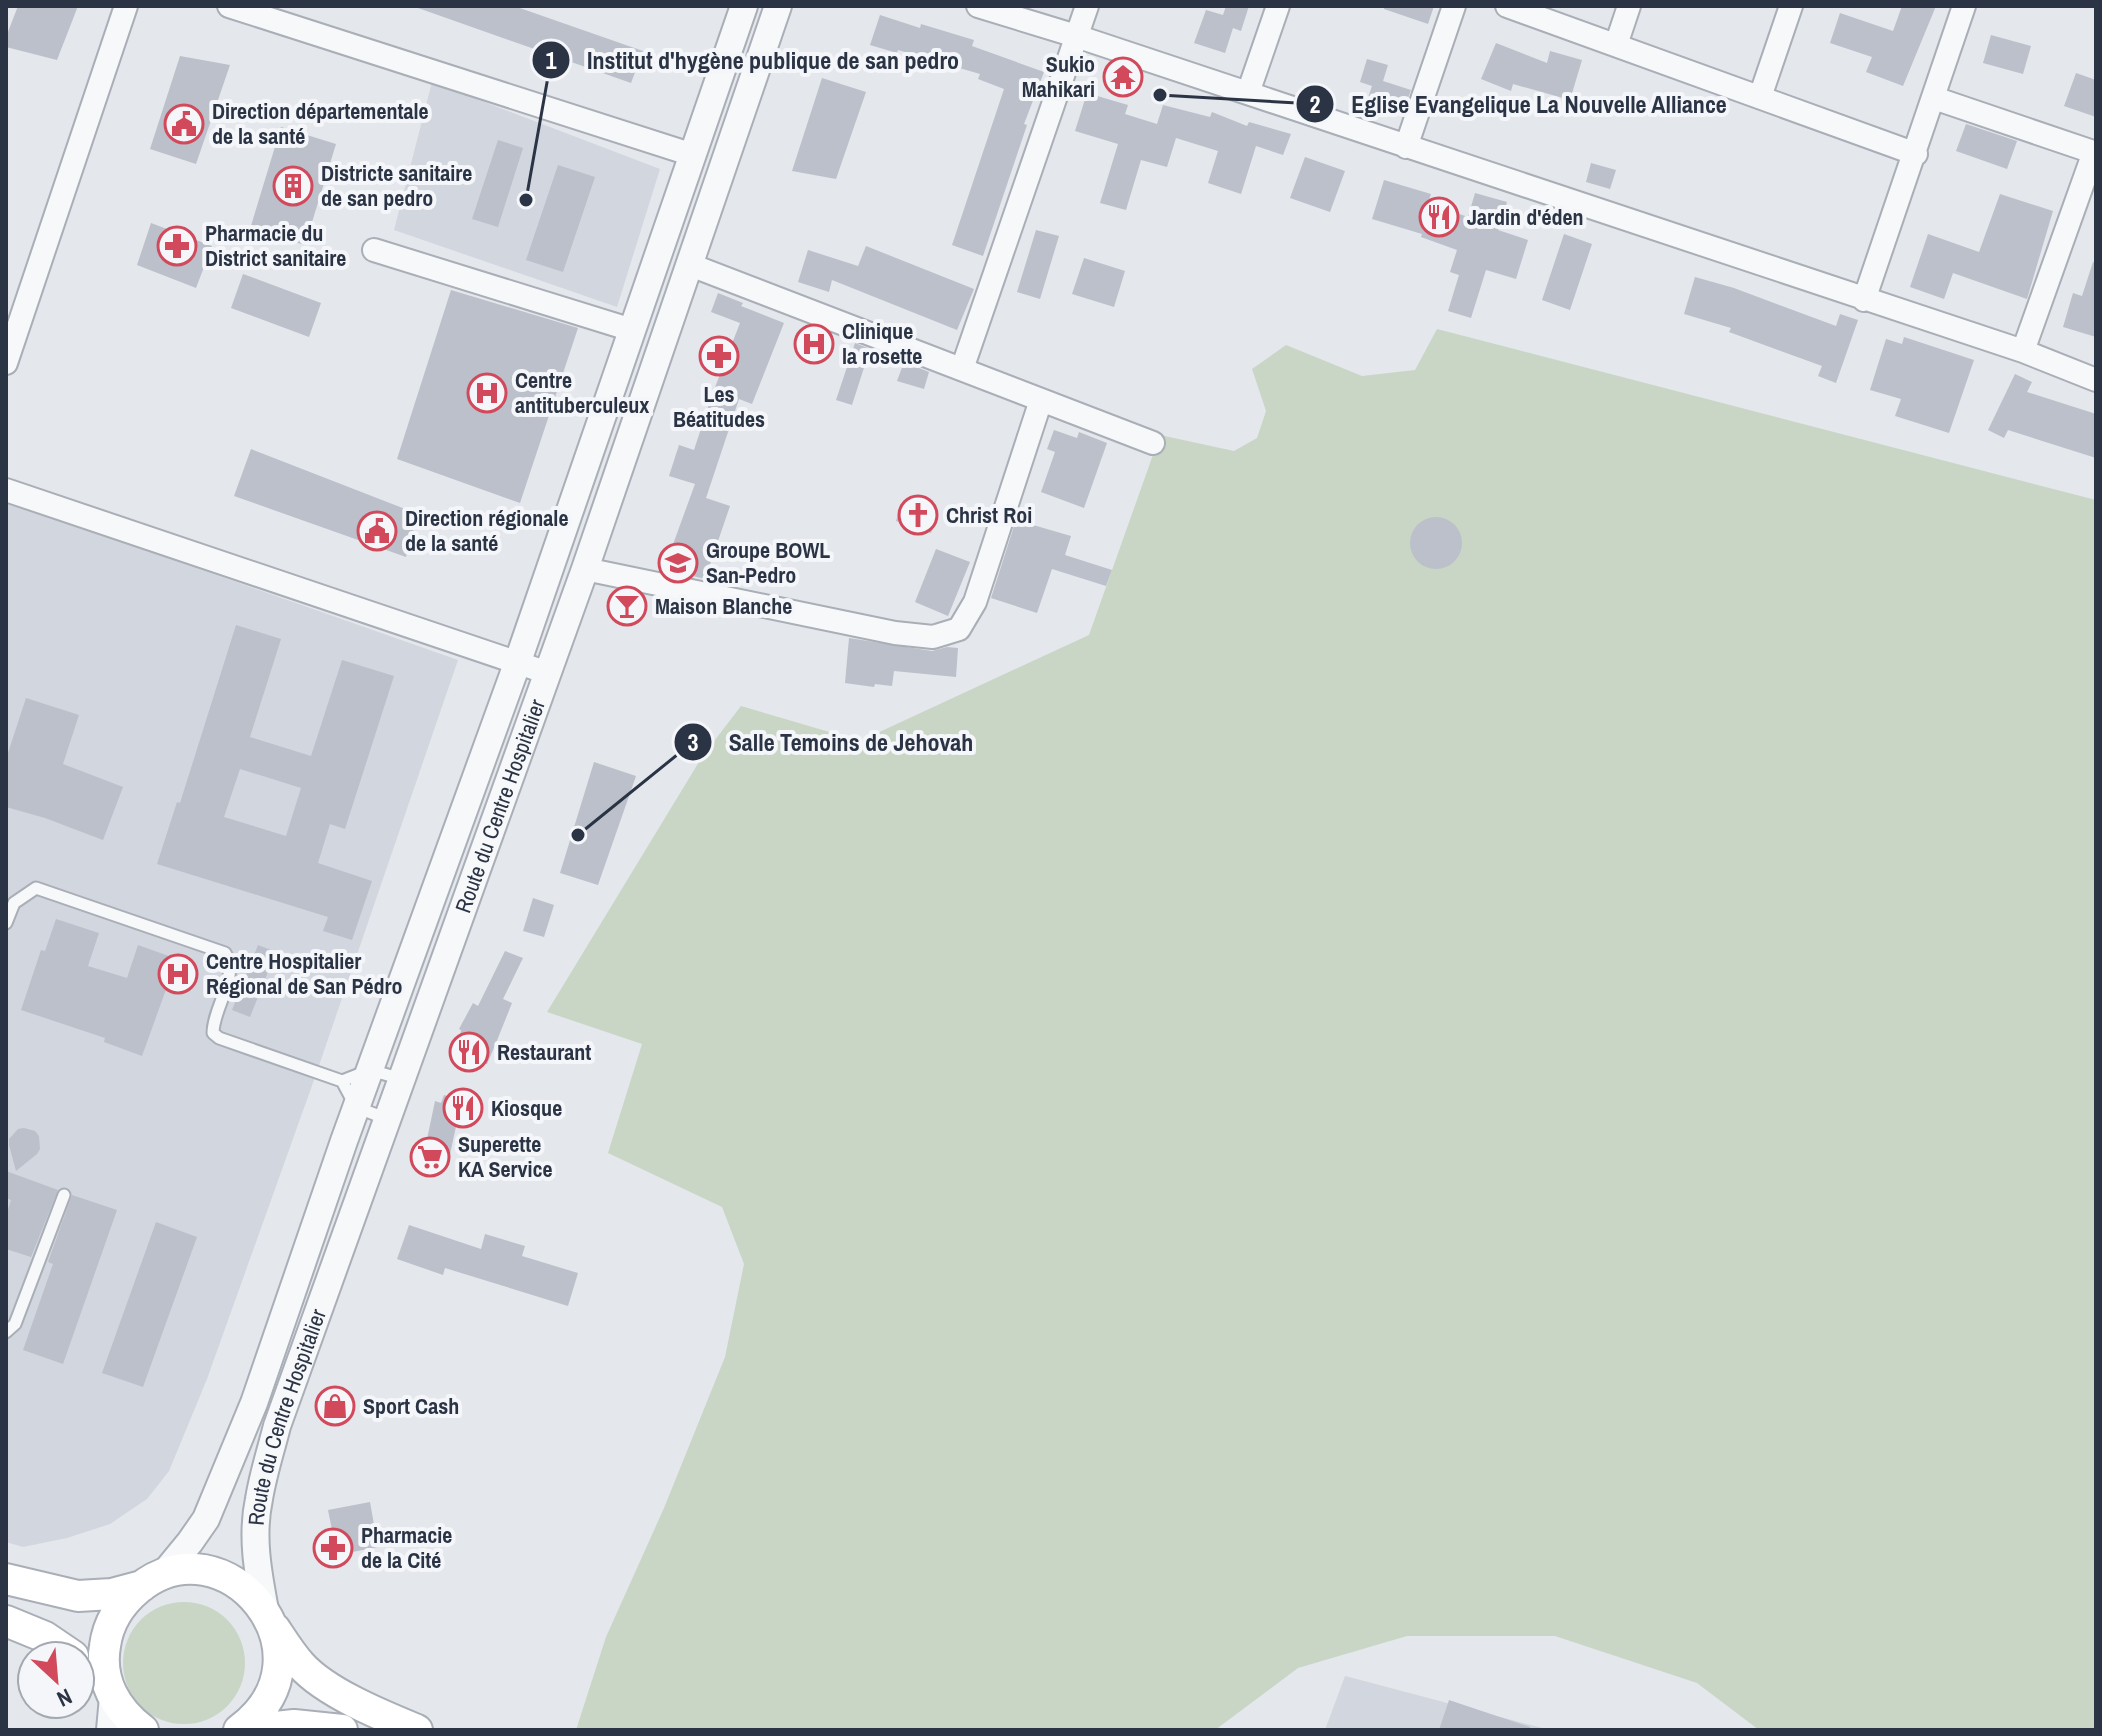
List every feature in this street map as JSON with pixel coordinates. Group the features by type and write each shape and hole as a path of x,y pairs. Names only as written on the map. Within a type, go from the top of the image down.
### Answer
{"main road":[{"path":"6,1579 78,1596 112,1594 196,1571 225,1577 251,1594 303,1667 334,1690 417,1730"},
{"path":"143,1730 122,1711 110,1688 104,1650 107,1634 120,1607 152,1581"},
{"path":"239,1730 261,1709 276,1679 278,1645 270,1619"},
{"path":"6,1621 49,1640"},
{"path":"96,1675 110,1688"},
{"path":"249,1730 294,1725 342,1730"}],"street":[{"path":"6,363 126,6"},
{"path":"229,6 693,155"},
{"name":"Route du Centre Hospitalier","path":"152,1581 190,1542 216,1497 254,1403 356,1107 517,664 744,6"},
{"name":"Route du Centre Hospitalier","path":"270,1619 256,1565 258,1500 277,1426 404,1080 585,569 778,6"},
{"path":"978,6 2023,351 2096,380"},
{"path":"962,369 1087,6"},
{"path":"1248,93 1278,6"},
{"path":"1406,147 1454,6"},
{"path":"1507,6 1916,154"},
{"path":"1616,45 1629,6"},
{"path":"1760,97 1791,6"},
{"path":"1864,300 1964,6"},
{"path":"1934,98 2095,152 2023,351"},
{"path":"374,250 632,330"},
{"path":"688,264 1153,443"},
{"path":"585,569 895,633 933,637 959,629 975,602 1041,400"},
{"path":"6,490 548,673"},
{"path":"110,1688 110,1730"}],"lane":[{"path":"6,923 14,903 36,888 225,953 231,969 213,1023 213,1033 219,1038 342,1081 370,1070 404,1080"},
{"path":"342,1081 356,1107 389,1120"},
{"path":"6,1332 15,1324 64,1195"}],"shaded area":[{"path":"432,82 660,169 617,307 394,230"},
{"name":"Centre Hospitalier Régional de San Pédro","path":"6,501 458,660 314,1080 207,1379 169,1471 147,1499 110,1524 67,1538 23,1547 6,1542"},
{"path":"1345,1676 1550,1730 1325,1730"}],"green space":[{"path":"1437,329 2096,500 2096,1730 1759,1730 1697,1683 1555,1636 1407,1636 1298,1668 1215,1730 576,1730 606,1637 664,1508 725,1357 744,1264 722,1207 608,1153 642,1044 547,1012 702,757 741,706 860,741 1089,635 1160,435 1234,451 1257,438 1266,411 1252,369 1286,345 1362,376 1415,370"},
{"path":"184,1602 207,1607 227,1620 240,1640 245,1663 240,1686 227,1706 207,1719 184,1724 161,1719 141,1706 128,1686 123,1663 128,1640 141,1620 161,1607"}],"building":[{"path":"18,6 78,6 57,60 6,47 6,37"},
{"path":"419,6 514,6 643,51 631,83"},
{"path":"1226,6 1249,6 1241,31 1233,28 1225,53 1194,43 1206,10 1223,15"},
{"path":"1384,6 1434,6 1428,24 1384,9"},
{"path":"1902,6 1936,6 1903,86 1866,72 1872,57 1830,43 1840,13 1893,31"},
{"path":"880,15 974,40 972,46 1044,72 1024,124 1027,125 983,256 952,245 1004,89 978,79 980,74 870,45"},
{"path":"1991,35 2031,46 2023,74 1983,63"},
{"path":"1496,43 1547,63 1550,51 1582,60 1570,100 1513,84 1511,91 1481,79"},
{"path":"180,56 230,65 196,164 150,149"},
{"path":"1367,59 1388,65 1383,81 1411,90 1402,115 1366,104 1372,86 1360,82"},
{"path":"2076,73 2096,80 2096,117 2064,106"},
{"path":"822,78 866,92 836,179 792,171"},
{"path":"1087,93 1128,105 1125,114 1157,124 1163,105 1210,117 1212,112 1247,126 1249,122 1291,134 1283,155 1256,146 1241,194 1208,183 1218,151 1176,138 1167,167 1141,160 1126,210 1100,203 1118,144 1075,131"},
{"path":"1966,124 2017,141 2007,169 1956,151"},
{"name":"Districte sanitaire de san pedro","path":"281,127 336,144 305,245 250,229"},
{"path":"498,140 523,148 498,227 472,219"},
{"path":"1305,157 1345,171 1330,212 1290,198"},
{"path":"1591,163 1616,170 1610,189 1586,182"},
{"path":"558,165 595,177 563,272 526,260"},
{"path":"1384,180 1431,194 1428,203 1468,217 1475,193 1507,202 1498,230 1528,240 1516,279 1486,270 1471,318 1448,311 1459,275 1450,272 1457,250 1421,237 1422,234 1372,219"},
{"path":"2000,194 2053,211 2027,299 1953,273 1944,299 1910,287 1928,234 1979,252"},
{"path":"151,223 212,246 196,288 137,265"},
{"path":"1036,230 1059,236 1040,299 1017,292"},
{"path":"1564,234 1592,244 1570,310 1542,300"},
{"path":"866,246 974,289 957,330 832,280 829,292 798,282 808,250 858,266"},
{"path":"1084,258 1125,271 1114,307 1072,294"},
{"path":"2093,262 2096,263 2096,337 2063,327 2073,293 2082,296"},
{"path":"243,274 321,303 309,337 231,308"},
{"path":"1695,277 1734,288 1836,326 1840,314 1858,320 1836,383 1818,376 1822,366 1729,332 1731,328 1684,314"},
{"name":"Centre antituberculeux","path":"451,290 578,328 520,503 397,459"},
{"path":"718,293 784,323 752,404 739,399 706,498 730,506 705,579 664,569 695,484 669,476 679,445 694,450 740,323 711,312"},
{"path":"1904,337 1974,360 1949,433 1895,416 1901,399 1870,390 1886,339 1902,344"},
{"path":"855,343 870,349 852,405 836,400"},
{"path":"904,362 929,372 924,389 897,381"},
{"path":"2015,374 2032,382 2027,392 2096,414 2096,458 2008,430 2004,438 1988,430"},
{"path":"1054,430 1077,438 1079,432 1107,443 1084,508 1041,492 1055,452 1047,449"},
{"path":"251,449 418,514 406,557 234,496"},
{"path":"901,506 936,518 931,533 896,521"},
{"path":"1436,517 1454,525 1462,543 1454,561 1436,569 1418,561 1410,543 1418,525"},
{"path":"1016,520 1071,536 1065,555 1112,570 1106,586 1052,569 1037,613 991,598"},
{"path":"936,549 970,562 948,616 915,602"},
{"path":"236,625 281,639 250,737 311,756 342,660 394,676 345,829 330,824 318,863 372,881 352,940 323,931 328,917 157,864 177,802 180,803","holes":["240,769 301,788 286,836 224,817"]},
{"path":"849,638 932,651 958,648 956,677 894,671 892,686 845,683"},
{"path":"26,698 79,715 63,764 123,787 103,840 6,807 6,759"},
{"path":"594,762 636,776 598,885 560,873"},
{"path":"533,898 554,905 544,937 523,931"},
{"path":"56,919 99,933 88,966 127,978 138,945 177,959 142,1056 104,1042 105,1038 21,1010 41,950 45,951"},
{"path":"258,945 276,952 250,1017 232,1010"},
{"path":"505,951 523,958 503,999 512,1003 487,1064 457,1059 459,1029 473,1003 478,1006"},
{"path":"444,1095 479,1106 472,1127 457,1122 447,1168 422,1163 435,1101 441,1103"},
{"path":"18,1129 35,1131 39,1136 40,1149 16,1171 9,1139"},
{"path":"6,1171 58,1190 31,1257 6,1249 6,1216 11,1200 6,1198"},
{"path":"72,1195 117,1210 63,1364 23,1350 53,1264 48,1262"},
{"path":"156,1222 197,1237 143,1387 102,1373"},
{"path":"409,1225 481,1249 485,1234 525,1246 522,1256 578,1273 568,1306 445,1268 443,1275 397,1259"},
{"path":"370,1502 378,1547 337,1555 328,1510"},
{"path":"1449,1700 1530,1727 1530,1730 1439,1730"}],"place":[{"name":"Sukio Mahikari","path":"1123,77"},
{"name":"Eglise Evangelique La Nouvelle Alliance","path":"1160,95"},
{"name":"Direction départementale de la santé","path":"184,124"},
{"name":"Districte sanitaire de san pedro","path":"293,186"},
{"name":"Institut d'hygène publique de san pedro","path":"526,200"},
{"name":"Jardin d'éden","path":"1439,217"},
{"name":"Pharmacie du District sanitaire","path":"177,246"},
{"name":"Clinique la rosette","path":"814,344"},
{"name":"Les Béatitudes","path":"719,356"},
{"name":"Centre antituberculeux","path":"487,393"},
{"name":"Christ Roi","path":"918,515"},
{"name":"Direction régionale de la santé","path":"377,531"},
{"name":"Groupe BOWL San-Pedro","path":"678,563"},
{"name":"Maison Blanche","path":"627,606"},
{"name":"Salle Temoins de Jehovah","path":"578,835"},
{"name":"Centre Hospitalier Régional de San Pédro","path":"178,974"},
{"name":"Restaurant","path":"469,1052"},
{"name":"Kiosque","path":"463,1108"},
{"name":"Superette KA Service","path":"430,1157"},
{"name":"Sport Cash","path":"335,1406"},
{"name":"Pharmacie de la Cité","path":"333,1548"}]}
